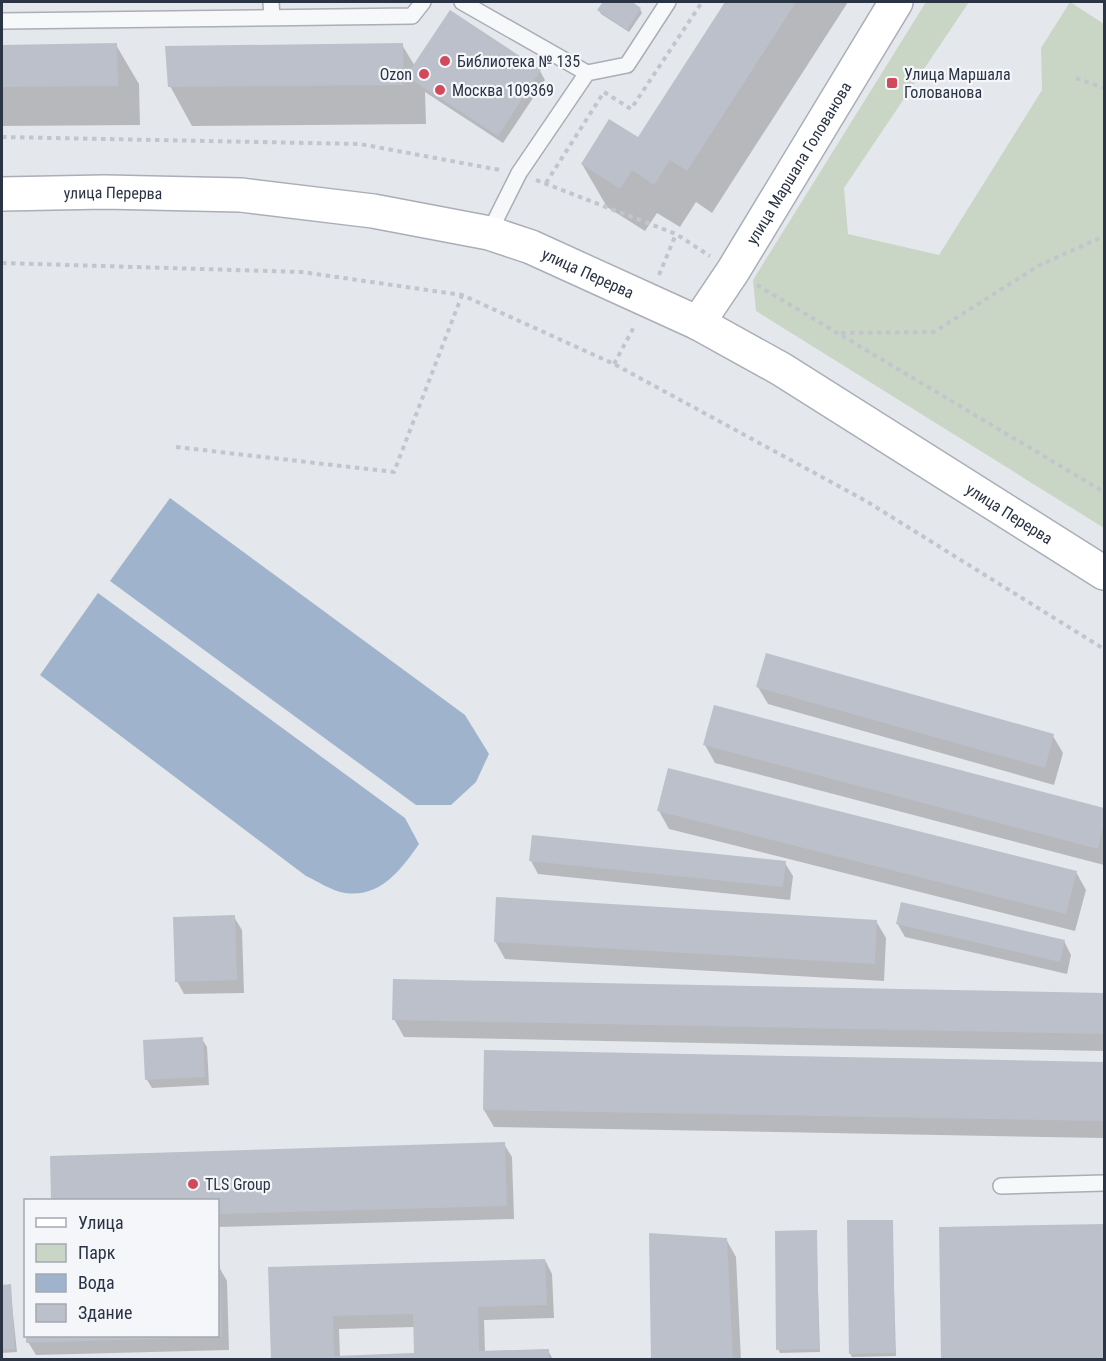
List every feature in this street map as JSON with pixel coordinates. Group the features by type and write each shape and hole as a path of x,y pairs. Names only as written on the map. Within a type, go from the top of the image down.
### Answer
{"main road":[{"name":"улица Маршала Голованова","path":"698,323 733,271 896,2"},
{"name":"улица Перерва","path":"2,194 105,192 241,195 373,211 489,233 531,247 698,323 781,369 1104,573"}],"lane":[{"path":"271,2 272,17"},
{"path":"2,21 412,16 423,2"},
{"path":"462,2 587,74 627,65 668,2"},
{"path":"489,233 519,173 587,74"},
{"path":"1001,1186 1104,1183"}],"path":[{"path":"545,184 604,93 631,109 702,2"},
{"path":"1076,78 1104,88"},
{"path":"614,364 648,299 676,234"},
{"path":"840,333 934,332 1038,266 1104,236"},
{"path":"2,263 302,272 462,295 614,364 866,501 1104,649"},
{"path":"176,447 394,471 462,295"}],"green space":[{"path":"926,2 969,2 844,188 848,234 939,255 1042,90 1041,48 1070,2 1104,24 1104,528 756,311 753,280"}],"water":[{"path":"170,498 465,715 489,754 476,782 451,805 416,805 110,581"},
{"path":"98,593 405,818 419,844 397,872 379,887 357,893 335,890 306,876 40,675"}],"building":[{"path":"603,2 632,2 641,8 627,30 597,10"},
{"path":"725,2 796,2 687,171 670,160 654,185 632,170 620,189 581,164 609,119 638,137"},
{"path":"450,10 541,70 498,136 406,76"},
{"path":"117,43 118,86 2,87 2,45"},
{"path":"403,43 404,85 168,87 165,46"},
{"path":"766,653 1054,734 1045,768 756,687"},
{"path":"714,705 1104,808 1104,822 1098,849 703,745"},
{"path":"668,768 1077,871 1066,914 657,811"},
{"path":"532,835 786,861 783,887 529,861"},
{"path":"496,897 877,920 875,964 494,942"},
{"path":"901,902 1065,940 1060,962 896,924"},
{"path":"235,915 237,980 175,982 173,917"},
{"path":"393,979 1104,993 1104,1034 392,1020"},
{"path":"203,1037 205,1077 145,1080 143,1040"},
{"path":"484,1050 1104,1062 1104,1121 483,1110"},
{"path":"505,1142 507,1206 219,1214 219,1199 51,1199 50,1156"},
{"path":"847,1220 893,1220 895,1353 849,1354"},
{"path":"1104,1224 1104,1360 941,1360 939,1227"},
{"path":"817,1230 819,1349 776,1350 775,1231"},
{"path":"649,1233 727,1238 733,1360 651,1360"},
{"path":"545,1259 547,1305 478,1307 479,1351 549,1349 549,1360 271,1360 268,1267","holes":["413,1314 414,1353 334,1356 333,1316"]},
{"path":"219,1266 220,1266 222,1337 219,1337"},
{"path":"11,1284 15,1349 2,1350 2,1285"},
{"path":"26,1337 209,1337 26,1343"}],"place":[{"name":"Библиотека № 135","path":"445,61"},
{"name":"Ozon","path":"424,74"},
{"name":"Улица Маршала Голованова","path":"892,83"},
{"name":"Москва 109369","path":"440,90"},
{"name":"TLS Group","path":"193,1184"}]}
